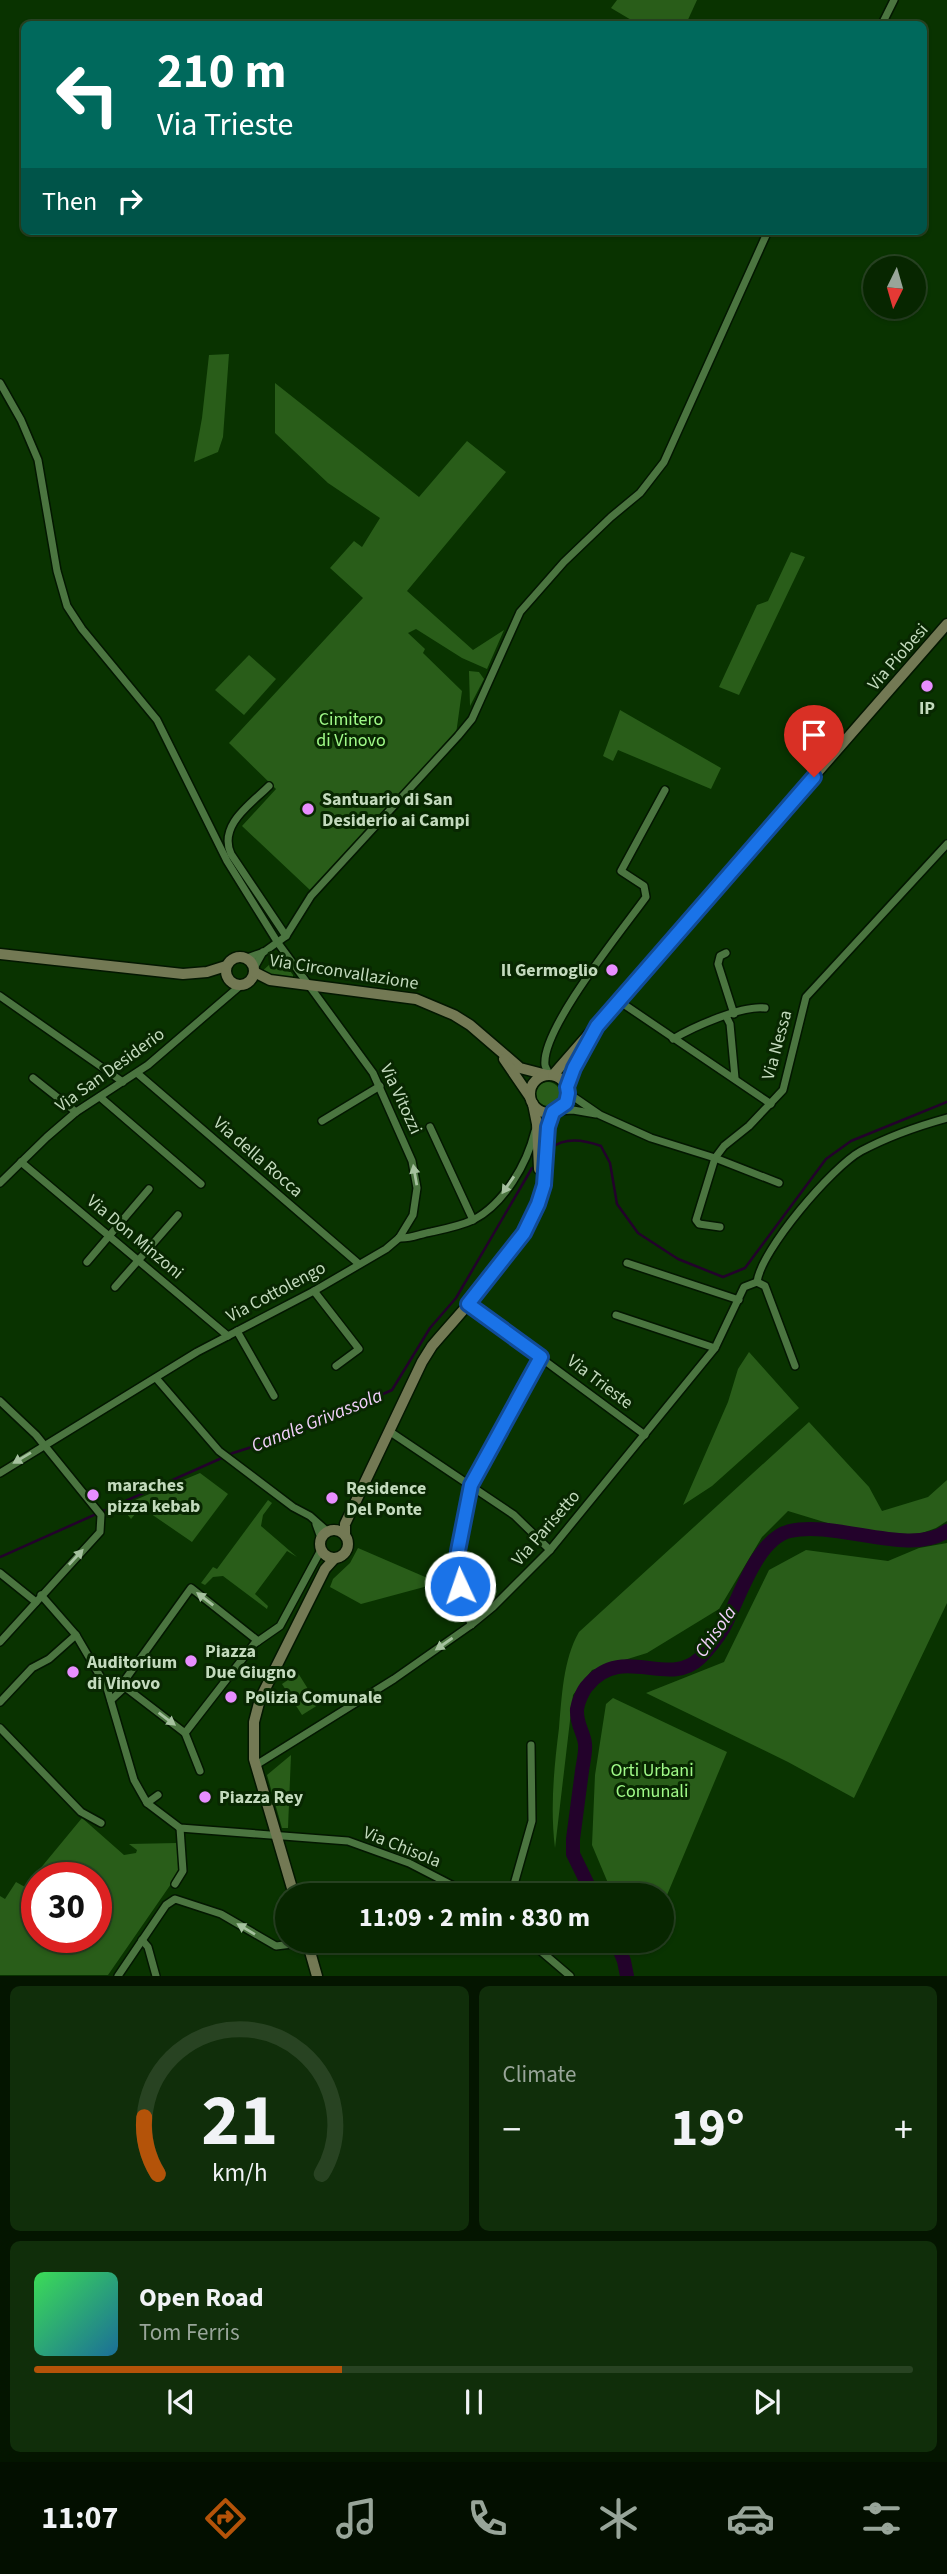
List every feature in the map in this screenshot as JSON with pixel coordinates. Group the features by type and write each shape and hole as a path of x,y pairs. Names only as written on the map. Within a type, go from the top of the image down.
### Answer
{"street":[{"path":"884,21 894,0"},
{"path":"226,970 234,957 247,958 264,952 286,936 311,896 472,719 520,612 564,562 640,493 664,462 766,235"},
{"name":"Via Vitozzi","path":"0,383 21,420 38,460 57,571 67,606 82,629 157,720 227,861 278,943 380,1086 416,1174 413,1215 399,1238"},
{"name":"Via Piobesi","path":"550,1075 597,1026 947,624"},
{"path":"270,786 232,825 228,834 228,847 286,936"},
{"path":"550,1075 545,1065 552,1034 576,994 646,897 644,886 621,872 665,790"},
{"name":"Via Nessa","path":"715,1158 724,1146 783,1090 806,998 947,844"},
{"path":"226,970 235,987 253,973 264,952"},
{"path":"726,953 720,956 719,964 730,1015 735,1078"},
{"path":"0,954 183,974 226,970"},
{"path":"247,958 253,973"},
{"name":"Via Circonvallazione","path":"253,973 270,980 416,999 470,1025 520,1068 550,1075"},
{"name":"Via San Desiderio","path":"0,1183 76,1112 137,1073 235,987"},
{"path":"0,996 123,1082"},
{"path":"619,1001 771,1104"},
{"path":"673,1038 730,1015 756,1007 765,1008"},
{"name":"Via Piobesi","path":"568,1090 574,1068 597,1026"},
{"name":"Via Circonvallazione","path":"498,1050 531,1100"},
{"name":"Via della Rocca","path":"137,1073 359,1265"},
{"path":"538,1204 539,1160 537,1124 531,1100 532,1085 541,1076 550,1075 564,1081 568,1090 600,1115"},
{"path":"33,1078 76,1112"},
{"path":"322,1121 380,1086"},
{"path":"290,1883 253,1748 254,1722 261,1699 325,1569 335,1532 389,1432 422,1362 524,1233 544,1185 545,1136 556,1112 566,1103 568,1090"},
{"path":"100,1097 201,1184"},
{"path":"531,1100 541,1111 573,1110 600,1115 656,1140 715,1158 779,1183"},
{"path":"795,1366 758,1275 766,1258 831,1174 860,1152 947,1118"},
{"name":"Via Cottolengo","path":"0,1473 228,1336 386,1250 399,1238 413,1238 473,1220 487,1211 526,1160 537,1124"},
{"path":"430,1127 473,1220"},
{"path":"715,1158 696,1220 699,1224 720,1227"},
{"name":"Via Don Minzoni","path":"21,1162 228,1336"},
{"path":"87,1262 149,1189"},
{"path":"115,1287 178,1215"},
{"path":"627,1263 739,1300"},
{"name":"Via Parisetto","path":"256,1765 394,1679 471,1625 512,1589 550,1550 715,1348 744,1287 761,1284"},
{"path":"314,1291 359,1349 336,1366"},
{"name":"Via Trieste","path":"468,1304 645,1435"},
{"path":"616,1315 715,1348"},
{"path":"237,1331 275,1396"},
{"path":"471,1625 457,1571 458,1551 471,1485 541,1357"},
{"path":"156,1378 226,1457 316,1523 335,1532 348,1548 343,1556 327,1555"},
{"path":"0,1401 44,1445 100,1514 100,1532 0,1642"},
{"path":"389,1432 514,1515 550,1550"},
{"path":"186,1733 258,1641 280,1626 327,1555"},
{"path":"0,1573 38,1599 76,1634 107,1688 134,1780 147,1803 180,1828 183,1871 175,1884"},
{"path":"111,1700 191,1588 258,1641"},
{"path":"0,1702 32,1668 48,1659 76,1634"},
{"path":"66,1643 83,1647"},
{"path":"107,1688 123,1685"},
{"path":"123,1685 186,1733 200,1771"},
{"path":"0,1728 3,1738 81,1812 101,1823"},
{"path":"515,1883 532,1821 531,1745"},
{"path":"147,1803 158,1795"},
{"name":"Via Chisola","path":"180,1828 348,1841 409,1863 448,1883"},
{"path":"118,1976 166,1905 175,1899 221,1914 275,1946"},
{"path":"142,1940 148,1947 156,1976"},
{"path":"311,1953 317,1976"},
{"path":"543,1953 569,1976"}],"green space":[{"path":"617,0 697,0 687,21 633,21 611,8"},
{"path":"229,354 223,437 218,452 194,462 209,355"},
{"name":"Cimitero di Vinovo","path":"275,383 419,497 467,441 506,472 407,591 473,650 504,630 487,669 462,658 416,629 408,633 425,649 423,653 462,691 456,734 310,890 242,826 276,789 229,743 363,598 330,568 354,541 362,547 380,518 328,483 275,433"},
{"path":"791,552 805,557 739,695 719,687 757,605 768,601"},
{"path":"249,655 276,679 244,715 215,690"},
{"path":"469,671 479,672 484,679 470,706"},
{"path":"620,710 721,768 711,789 618,750 613,761 603,756"},
{"path":"279,956 293,975 293,980 259,974"},
{"path":"548,1082 556,1086 560,1094 556,1102 548,1106 540,1102 536,1094 540,1086"},
{"path":"749,1352 799,1408 712,1486 683,1505 728,1402 738,1369"},
{"path":"809,1422 869,1487 882,1511 928,1497 947,1480 947,1521 914,1536 896,1537 880,1532 857,1532 788,1511 762,1537 719,1609 647,1653 592,1670 573,1695 555,1848 553,1788 562,1691 566,1666 579,1632"},
{"path":"200,1473 228,1494 192,1542 141,1507 131,1519 127,1514 123,1505"},
{"path":"268,1500 272,1503 263,1515 261,1526 297,1557 287,1551 255,1594 268,1606 267,1609 223,1576 213,1577 205,1585 201,1583 213,1567 217,1569"},
{"path":"947,1543 947,1603 854,1798 788,1762 646,1693 724,1662 769,1570 806,1550 888,1561 919,1548"},
{"path":"358,1548 439,1583 361,1604 330,1587 333,1579 350,1563"},
{"path":"298,1673 318,1705 302,1715 282,1684"},
{"name":"Orti Urbani Comunali","path":"613,1698 727,1752 672,1883 608,1883 592,1845 595,1775 606,1704"},
{"path":"291,1755 288,1828 282,1828 267,1775"},
{"path":"82,1818 124,1855 136,1853 137,1850 129,1844 177,1843 180,1871 108,1975 0,1975 0,1896 5,1899 16,1882 21,1885 21,1953 112,1953 112,1862 46,1862"}],"waterway":[{"name":"Canale Grivassola","path":"551,1148 576,1140 601,1146 610,1163 617,1204 638,1233 678,1259 723,1277 745,1268 826,1159 851,1141 947,1102"},
{"name":"Canale Grivassola","path":"0,1557 233,1453 298,1432 392,1390 430,1328 456,1298 532,1168"},
{"name":"Chisola","path":"587,1883 573,1854 573,1839 585,1747 577,1709 588,1685 601,1673 615,1667 674,1669 687,1666 700,1658 723,1629 758,1558 778,1536 790,1531 808,1529 913,1540 931,1538 947,1531"},
{"name":"Chisola","path":"621,1953 627,1976"}],"place":[{"name":"IP","path":"927,686"},
{"name":"Santuario di San Desiderio ai Campi","path":"308,809"},
{"name":"Il Germoglio","path":"612,970"},
{"name":"maraches pizza kebab","path":"93,1495"},
{"name":"Residence Del Ponte","path":"332,1498"},
{"name":"Piazza Due Giugno","path":"191,1661"},
{"name":"Auditorium di Vinovo","path":"73,1672"},
{"name":"Polizia Comunale","path":"231,1697"},
{"name":"Piazza Rey","path":"205,1797"}],"route":[{"path":"460,1586 457,1571 458,1551 471,1485 541,1357 468,1304 524,1233 538,1204 544,1185 545,1136 553,1112 563,1108 566,1103 567,1087 574,1068 597,1026 814,777"}]}
